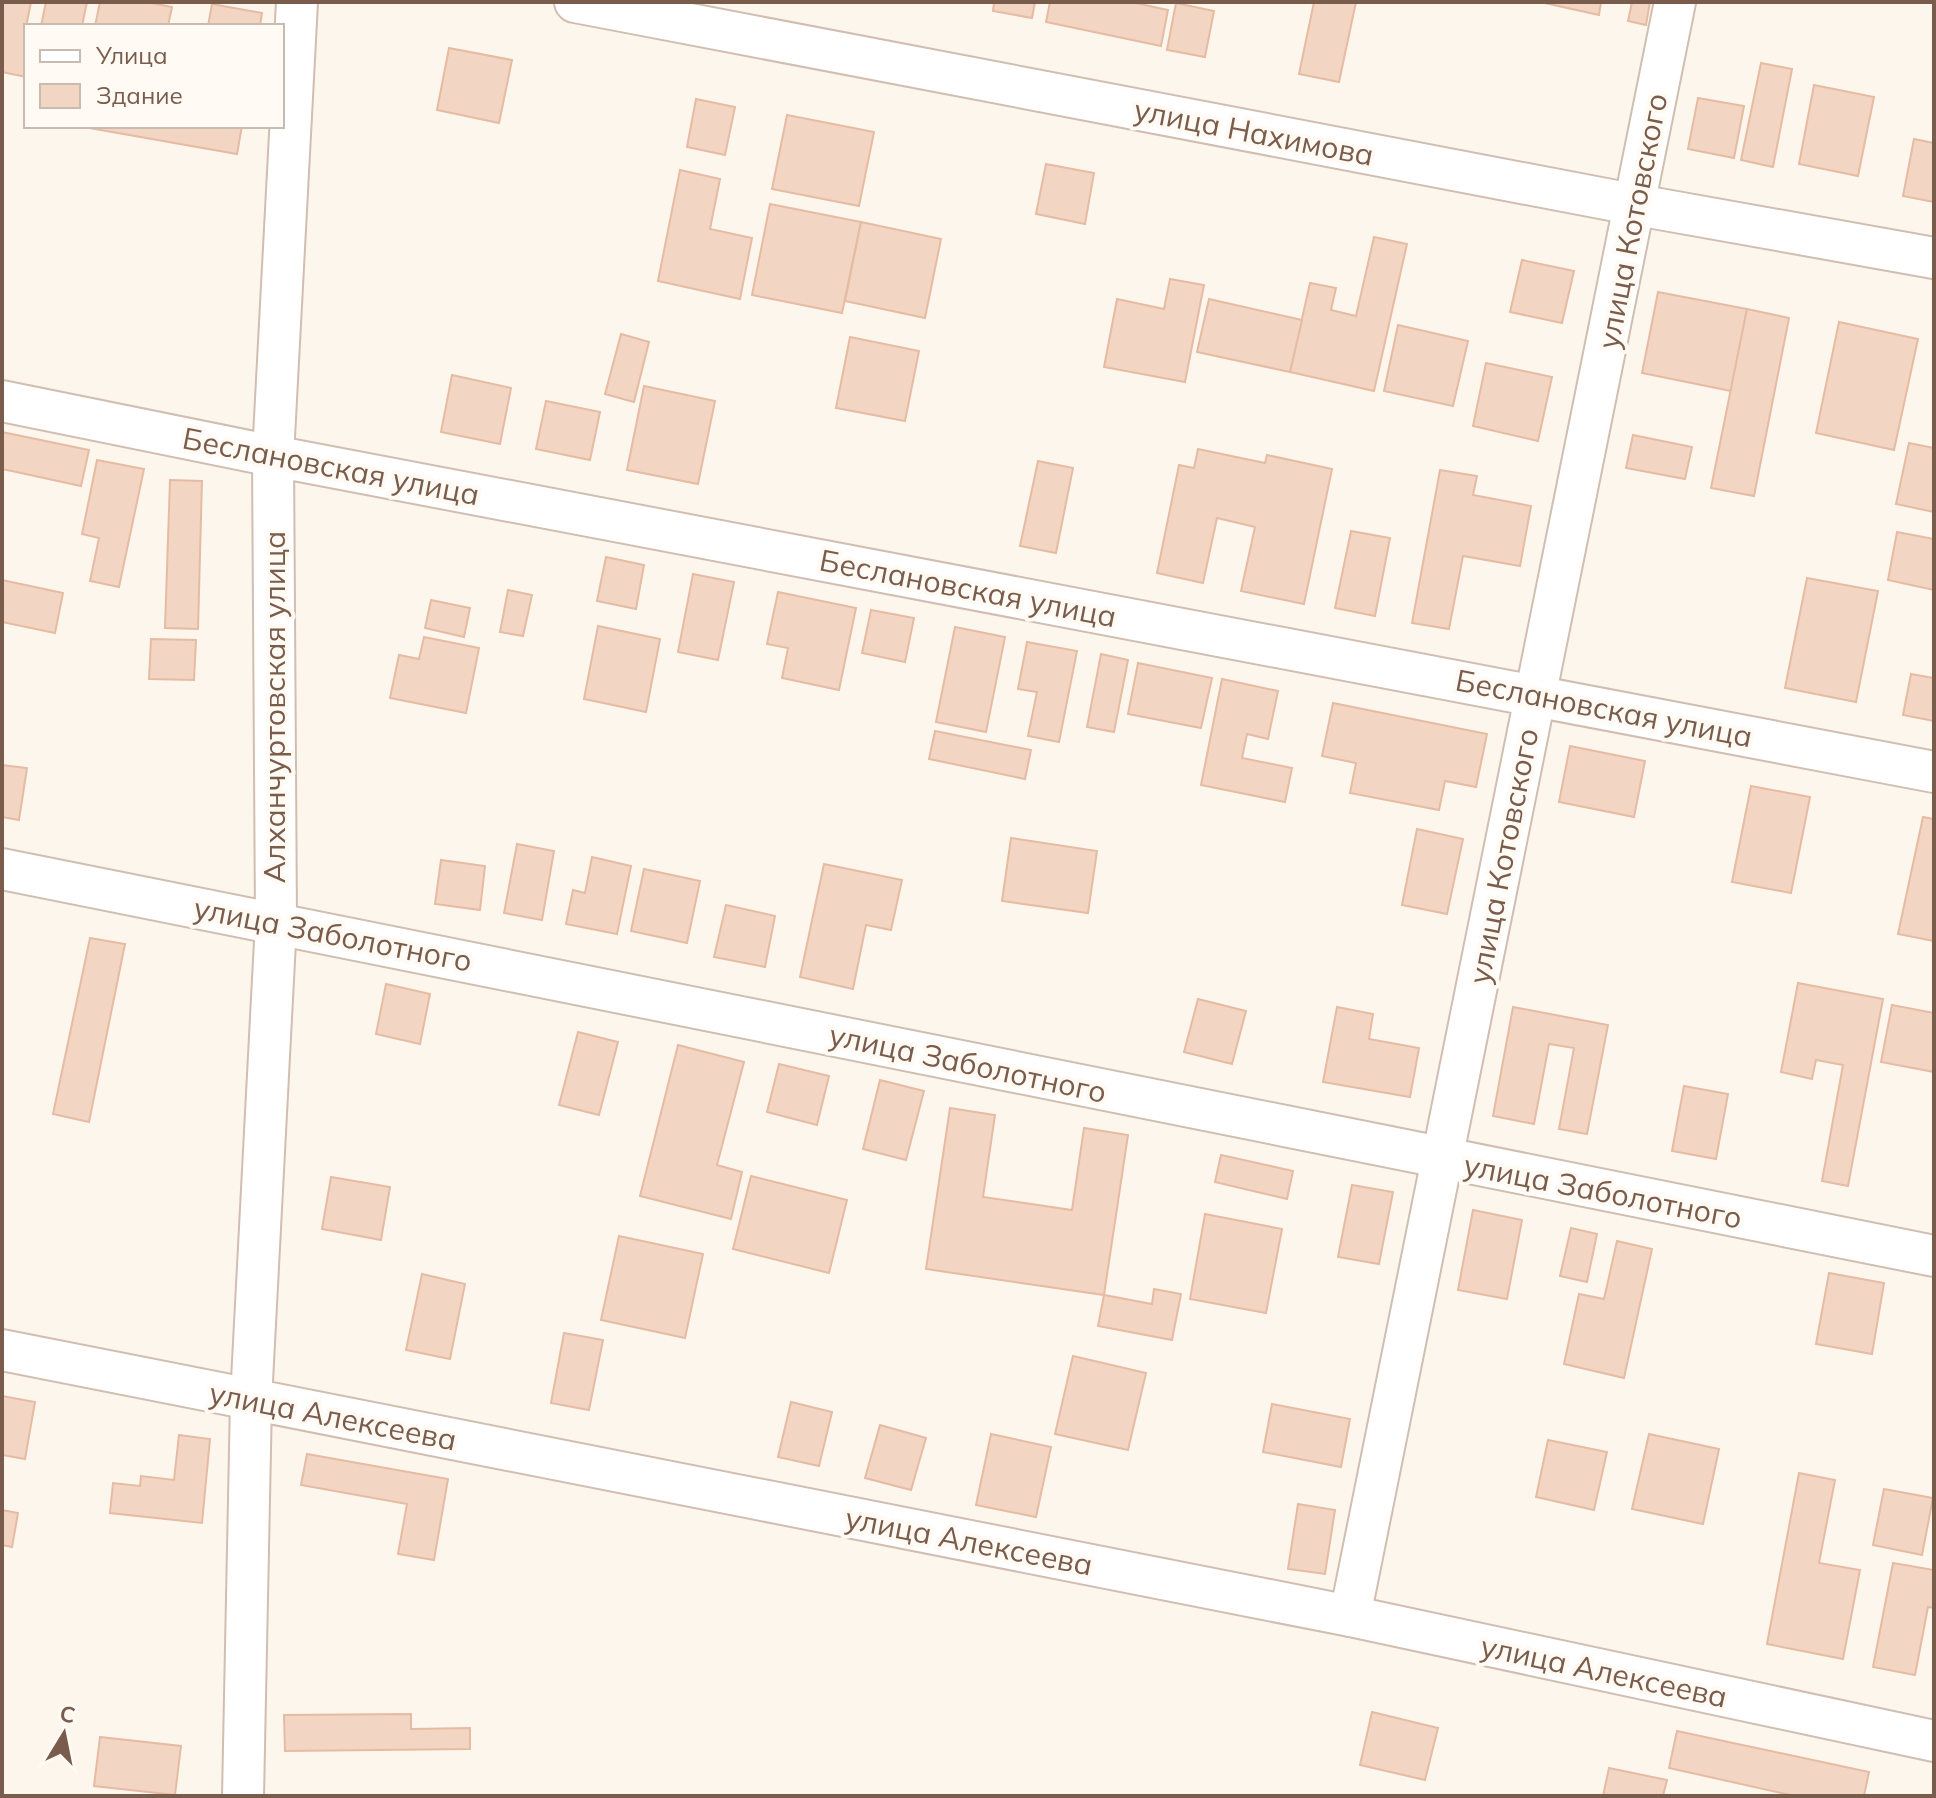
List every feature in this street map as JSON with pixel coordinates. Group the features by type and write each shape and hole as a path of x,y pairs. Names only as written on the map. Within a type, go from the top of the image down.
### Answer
{"street":[{"name":"Алханчуртовская улица","path":"243,1796 251,1400 276,922 273,456 297,2"},
{"name":"улица Нахимова","path":"575,2 1637,205 1934,258"},
{"name":"улица Котовского","path":"1350,1616 1637,205 1675,2"},
{"name":"Беслановская улица","path":"2,401 273,456 1934,772"},
{"name":"улица Заболотного","path":"2,869 1934,1256"},
{"name":"улица Алексеева","path":"2,1350 1350,1616 1934,1741"}],"building":[{"path":"2,2 31,2 27,24 24,24 24,77 2,72"},
{"path":"46,2 87,2 82,24 41,24"},
{"path":"100,2 146,2 172,7 168,24 95,24"},
{"path":"994,2 1035,2 1032,18 993,11"},
{"path":"1050,2 1131,2 1168,10 1161,46 1046,22"},
{"path":"1314,2 1356,2 1339,82 1299,74"},
{"path":"1540,2 1601,2 1599,15"},
{"path":"1632,2 1650,2 1646,25 1628,21"},
{"path":"1176,3 1214,11 1205,57 1167,50"},
{"path":"212,4 262,13 260,24 208,24"},
{"path":"449,48 512,60 499,123 437,110"},
{"path":"1761,63 1792,69 1773,167 1741,160"},
{"path":"1814,85 1874,97 1858,176 1799,164"},
{"path":"1698,98 1744,106 1734,158 1688,149"},
{"path":"696,99 735,107 725,155 687,147"},
{"path":"787,115 874,132 859,206 772,189"},
{"path":"89,128 242,128 237,154"},
{"path":"1914,139 1934,143 1934,202 1903,196"},
{"path":"1046,164 1094,173 1085,224 1036,214"},
{"path":"680,170 720,179 710,229 752,238 740,299 658,281"},
{"path":"770,204 861,222 842,313 752,295"},
{"path":"861,222 941,239 925,318 845,301"},
{"path":"1374,237 1407,244 1374,391 1290,372 1310,283 1336,288 1331,310 1356,316"},
{"path":"1522,260 1574,271 1562,323 1510,312"},
{"path":"1170,279 1204,285 1185,382 1104,367 1117,299 1164,309"},
{"path":"1658,292 1747,309 1731,391 1642,373"},
{"path":"1209,299 1302,320 1290,372 1197,352"},
{"path":"1747,309 1789,318 1754,496 1711,488"},
{"path":"1839,322 1918,339 1894,450 1816,433"},
{"path":"1398,325 1468,341 1453,406 1384,391"},
{"path":"621,334 649,342 634,402 605,394"},
{"path":"850,337 919,351 905,421 836,408"},
{"path":"1486,363 1552,377 1538,441 1473,426"},
{"path":"452,375 511,388 500,444 441,432"},
{"path":"644,386 715,401 698,484 627,470"},
{"path":"546,401 600,412 590,460 536,449"},
{"path":"2,432 89,450 81,486 2,469"},
{"path":"1633,435 1692,447 1685,479 1626,468"},
{"path":"1909,443 1934,448 1934,512 1896,504"},
{"path":"1198,449 1265,463 1267,455 1332,469 1304,604 1241,591 1255,527 1217,518 1203,583 1157,573 1179,465 1194,468"},
{"path":"97,460 144,469 119,587 90,581 99,538 82,534"},
{"path":"1038,461 1073,468 1056,553 1020,546"},
{"path":"1440,470 1477,476 1473,495 1531,506 1520,566 1463,556 1449,629 1412,623"},
{"path":"170,480 202,481 198,629 165,628"},
{"path":"1351,531 1390,538 1375,616 1335,608"},
{"path":"1897,532 1934,539 1934,590 1888,580"},
{"path":"606,557 644,565 636,609 597,601"},
{"path":"693,574 734,582 718,660 678,652"},
{"path":"1807,578 1878,591 1856,702 1785,688"},
{"path":"2,580 63,593 55,633 2,622"},
{"path":"508,590 532,595 523,636 500,632"},
{"path":"778,592 856,608 839,690 782,678 788,648 767,644"},
{"path":"431,600 470,608 464,637 425,628"},
{"path":"871,610 914,618 905,662 862,653"},
{"path":"598,626 660,639 646,712 584,699"},
{"path":"955,627 1005,637 986,732 936,722"},
{"path":"424,637 479,648 466,713 390,698 399,655 419,659"},
{"path":"151,639 196,640 194,680 149,679"},
{"path":"1027,642 1077,651 1059,742 1028,736 1037,692 1018,689"},
{"path":"1101,654 1128,660 1114,732 1087,727"},
{"path":"1138,663 1212,678 1201,728 1128,714"},
{"path":"1911,674 1934,678 1934,721 1903,715"},
{"path":"1222,679 1278,691 1268,739 1247,734 1242,758 1292,768 1285,802 1201,785"},
{"path":"1333,703 1487,734 1476,787 1445,781 1439,810 1350,793 1356,763 1322,756"},
{"path":"935,731 1031,750 1025,779 929,759"},
{"path":"1570,746 1645,761 1634,817 1559,802"},
{"path":"2,765 27,768 19,820 2,817"},
{"path":"1751,786 1810,797 1791,893 1732,882"},
{"path":"1923,817 1934,819 1934,941 1898,934"},
{"path":"1417,829 1463,839 1447,914 1402,905"},
{"path":"1011,838 1097,851 1088,913 1002,901"},
{"path":"517,844 554,851 542,920 504,913"},
{"path":"592,857 631,866 617,934 566,924 573,890 585,893"},
{"path":"441,860 485,866 480,910 435,904"},
{"path":"824,864 902,880 891,930 866,925 853,989 800,977"},
{"path":"644,869 700,881 687,943 631,931"},
{"path":"726,905 775,916 765,967 714,957"},
{"path":"90,938 125,944 89,1122 53,1114"},
{"path":"1798,983 1883,999 1848,1186 1822,1181 1843,1065 1816,1060 1812,1079 1781,1072"},
{"path":"386,984 430,994 420,1044 376,1034"},
{"path":"1198,999 1246,1011 1232,1064 1184,1052"},
{"path":"1892,1005 1934,1013 1934,1072 1881,1062"},
{"path":"1337,1007 1373,1014 1369,1039 1419,1048 1410,1097 1323,1082"},
{"path":"1513,1007 1608,1025 1587,1134 1559,1129 1574,1048 1549,1044 1534,1124 1493,1116"},
{"path":"578,1032 618,1042 599,1115 559,1105"},
{"path":"678,1045 744,1062 717,1165 742,1172 731,1219 640,1196"},
{"path":"779,1064 829,1076 817,1125 767,1112"},
{"path":"880,1080 924,1091 906,1160 863,1149"},
{"path":"1684,1086 1728,1094 1716,1159 1672,1151"},
{"path":"950,1108 995,1115 983,1197 1072,1210 1084,1128 1128,1135 1104,1295 926,1269"},
{"path":"1221,1155 1293,1171 1287,1199 1215,1182"},
{"path":"751,1176 847,1200 829,1273 733,1249"},
{"path":"331,1177 390,1187 381,1240 322,1229"},
{"path":"1352,1185 1393,1192 1379,1264 1338,1257"},
{"path":"1473,1210 1522,1220 1507,1299 1458,1290"},
{"path":"1205,1214 1282,1229 1266,1313 1190,1299"},
{"path":"1571,1228 1597,1234 1587,1282 1560,1276"},
{"path":"619,1236 703,1254 685,1338 601,1320"},
{"path":"1617,1241 1652,1249 1624,1378 1564,1364 1579,1294 1604,1299"},
{"path":"1829,1273 1884,1283 1872,1354 1816,1344"},
{"path":"422,1274 465,1284 450,1359 406,1350"},
{"path":"1154,1289 1181,1294 1172,1340 1098,1326 1104,1295 1152,1304"},
{"path":"564,1333 603,1340 589,1410 551,1403"},
{"path":"1073,1356 1146,1373 1128,1450 1055,1434"},
{"path":"2,1396 35,1402 25,1459 2,1455"},
{"path":"791,1402 832,1412 819,1466 778,1457"},
{"path":"1272,1404 1350,1419 1341,1467 1263,1452"},
{"path":"880,1425 926,1438 911,1490 865,1478"},
{"path":"991,1434 1051,1447 1036,1517 976,1505"},
{"path":"1649,1434 1719,1449 1703,1524 1632,1509"},
{"path":"179,1435 210,1439 202,1523 110,1513 113,1483 140,1486 141,1476 174,1480"},
{"path":"1548,1440 1607,1452 1594,1510 1536,1497"},
{"path":"307,1454 448,1479 434,1560 398,1554 407,1504 301,1485"},
{"path":"1799,1473 1835,1480 1819,1563 1860,1570 1843,1659 1767,1644"},
{"path":"1884,1489 1933,1498 1922,1555 1873,1545"},
{"path":"1298,1504 1335,1510 1325,1574 1288,1569"},
{"path":"2,1510 18,1513 12,1547 2,1545"},
{"path":"1893,1563 1934,1570 1934,1608 1928,1607 1915,1675 1873,1667"},
{"path":"1372,1712 1438,1728 1425,1780 1360,1765"},
{"path":"411,1714 411,1729 470,1728 470,1749 285,1751 284,1715"},
{"path":"1677,1731 1869,1772 1864,1796 1795,1796 1669,1768"},
{"path":"100,1737 181,1746 175,1795 94,1786"},
{"path":"1609,1768 1667,1780 1663,1796 1603,1796"}]}
